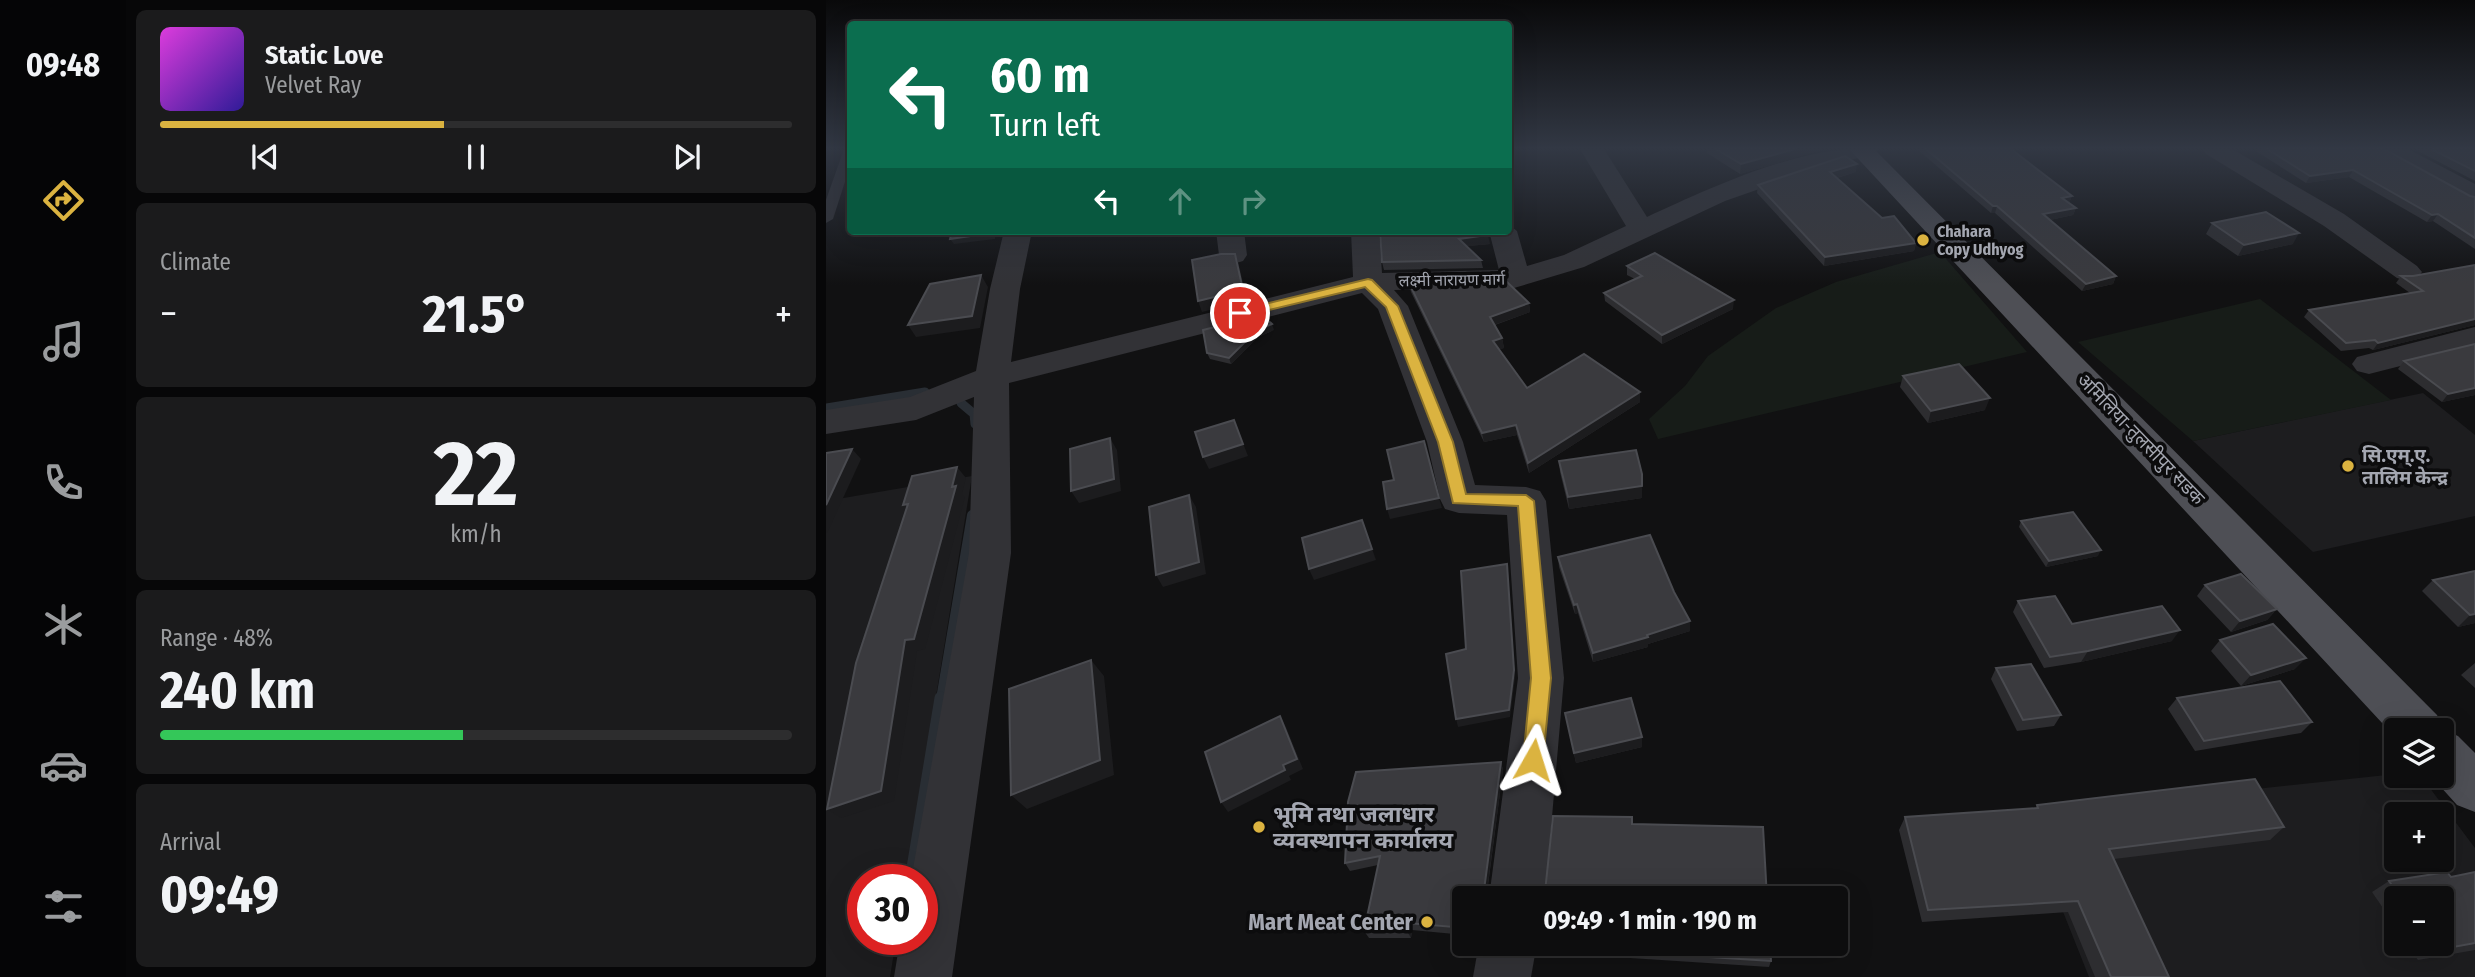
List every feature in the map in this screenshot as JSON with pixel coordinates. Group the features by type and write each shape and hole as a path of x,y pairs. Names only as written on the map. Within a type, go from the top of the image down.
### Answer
{"main road":[{"name":"अमिलिया-तुलसीपुर सडक","path":"1907,195 2408,718"},
{"path":"2454,766 2475,788"}],"street":[{"path":"1620,195 1642,230"},
{"name":"लक्ष्मी नारायण मार्ग","path":"826,422 916,408 992,377 1368,282 1516,277 1574,261 1717,195"},
{"path":"2291,195 2334,220 2407,272"},
{"path":"923,977 990,553 992,377 1005,289 1017,235"},
{"path":"1365,235 1368,282 1392,306 1445,442 1459,499 1526,501 1541,678 1518,886"},
{"path":"1504,235 1516,277"},
{"path":"2369,364 2475,337"},
{"path":"1502,977 1506,956"}],"lane":[{"path":"826,219 834,195"}],"shaded area":[{"path":"1940,252 2027,352 1658,439 1649,419 1685,386 1708,356 1776,308 1836,282"},
{"path":"2260,299 2391,400 2193,441 2078,342"},
{"name":"सि.एम्.ए. तालिम केन्द्र","path":"2423,393 2475,435 2475,516 2313,552 2193,441"},
{"path":"972,476 909,864 847,864 847,955 894,955 890,977 826,977 826,501"},
{"path":"2384,775 2384,788 2430,788 2440,802 2384,802 2384,872 2454,872 2454,820 2475,848 2475,977 2089,977 2024,814"}],"building":[{"path":"1767,195 1856,195 1882,218 1894,216 1916,243 1825,257"},
{"path":"1980,195 2070,195 2072,196 2062,198 2076,208 2043,214 2116,276 2086,284 1997,206 1993,206"},
{"path":"2396,195 2467,195 2475,197 2475,238 2438,214 2432,215"},
{"path":"2266,212 2299,233 2244,245 2212,223"},
{"path":"951,235 978,235 950,239"},
{"path":"1380,235 1488,235 1459,239 1481,260 1382,262"},
{"path":"1655,253 1734,300 1662,335 1604,293 1642,276 1627,266"},
{"path":"1235,254 1243,290 1198,301 1192,260"},
{"path":"2475,265 2475,319 2378,343 2375,340 2346,343 2309,310 2423,291 2401,276"},
{"path":"981,275 972,316 908,325 930,284"},
{"path":"1506,281 1529,303 1490,317 1502,338 1493,341 1527,388 1584,354 1640,392 1528,463 1516,425 1482,433 1409,283"},
{"path":"1262,315 1272,324 1256,331 1229,358 1207,353 1203,330"},
{"path":"2475,344 2475,388 2448,394 2404,361"},
{"path":"1959,364 1990,398 1931,411 1903,376"},
{"path":"1234,420 1243,444 1203,457 1195,432"},
{"path":"1110,438 1114,479 1071,491 1070,449"},
{"path":"1424,441 1439,498 1387,509 1383,482 1394,480 1387,450"},
{"path":"852,449 826,505 826,453"},
{"path":"1636,450 1642,486 1568,497 1559,461"},
{"path":"957,467 952,487 956,486 914,639 905,640 881,791 827,809 856,663 908,504 903,505 912,476"},
{"path":"1189,495 1199,562 1156,575 1149,507"},
{"path":"2073,512 2101,550 2049,561 2021,521"},
{"path":"1362,520 1372,549 1309,569 1302,538"},
{"path":"1650,535 1674,592 1690,621 1593,653 1558,557"},
{"path":"1507,564 1514,670 1509,710 1456,719 1446,654 1466,649 1461,571"},
{"path":"2475,571 2475,614 2470,615 2433,580"},
{"path":"2241,574 2277,609 2240,621 2205,585"},
{"path":"2055,596 2072,624 2162,606 2180,630 2050,657 2018,601"},
{"path":"2273,624 2306,658 2251,675 2220,640"},
{"path":"1091,660 1100,760 1011,795 1009,689"},
{"path":"2031,664 2061,715 2023,720 1996,668"},
{"path":"2280,681 2312,722 2204,741 2177,698"},
{"path":"1631,698 1642,737 1574,753 1565,713"},
{"path":"1280,716 1297,759 1283,765 1285,770 1221,802 1205,752"},
{"path":"1501,762 1485,886 1452,886 1452,927 1408,923 1407,931 1364,931 1380,856 1345,863 1348,802 1356,772"},
{"path":"2255,779 2284,827 2109,849 2169,977 2111,977 2078,901 1928,910 1905,817 2038,808 2037,805"},
{"path":"1553,816 1632,817 1632,824 1763,827 1766,886 1546,886"},
{"path":"2447,872 2451,877 2475,872 2475,943 2454,947 2454,886 2393,886 2389,881"},
{"path":"1693,956 1771,956 1771,961"}],"waterway":[{"path":"826,408 925,392"},
{"path":"961,403 974,414 975,424"},
{"path":"941,699 972,515"},
{"path":"914,864 941,698"}],"place":[{"name":"Chahara Copy Udhyog","path":"1923,240"},
{"name":"सि.एम्.ए. तालिम केन्द्र","path":"2348,466"},
{"name":"भूमि तथा जलाधार व्यवस्थापन कार्यालय","path":"1259,827"},
{"name":"Mart Meat Center","path":"1427,922"}],"route":[{"path":"1240,313 1368,282 1392,306 1445,442 1459,499 1526,501 1541,678 1533,760"}]}
